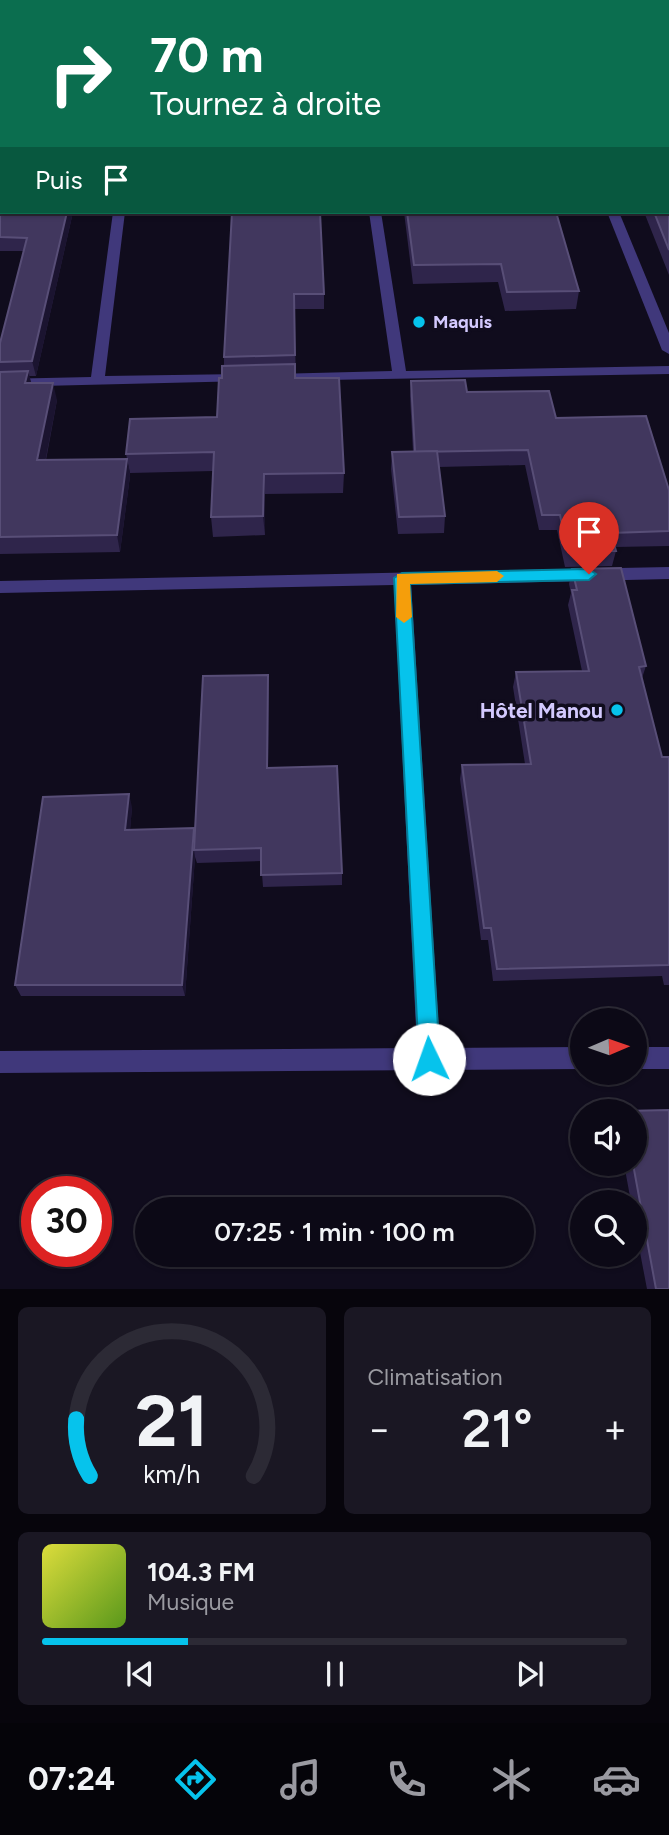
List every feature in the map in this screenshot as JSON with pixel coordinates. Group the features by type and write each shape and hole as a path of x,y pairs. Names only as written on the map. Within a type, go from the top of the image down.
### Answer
{"street":[{"path":"97,381 118,214"},
{"path":"375,214 400,375"},
{"path":"614,214 669,350"},
{"path":"0,383 669,370"},
{"path":"0,587 669,573"},
{"path":"402,578 429,1059"},
{"path":"0,1062 570,1058"},
{"path":"648,1058 669,1058"}],"building":[{"path":"0,214 67,214 32,361 0,362 0,343 27,238 0,237"},
{"path":"232,214 320,214 324,294 294,294 295,355 224,357"},
{"path":"407,214 557,214 579,291 507,292 501,264 414,265"},
{"path":"655,214 669,214 669,250"},
{"path":"295,364 295,378 339,378 344,473 264,474 263,516 211,517 214,452 126,454 130,419 217,417 222,366"},
{"path":"28,371 25,383 53,383 37,460 127,459 117,535 0,537 0,372"},
{"path":"465,380 467,392 549,391 556,418 646,416 669,490 669,531 611,533 616,551 568,552 560,515 542,515 528,450 415,452 411,381"},
{"path":"437,451 445,516 399,517 392,452"},
{"path":"621,568 646,666 639,667 662,757 669,757 669,965 497,969 491,928 484,928 462,765 531,764 516,672 589,671 572,590 577,590 572,569"},
{"path":"268,675 267,768 337,766 342,873 261,875 261,848 194,850 203,676"},
{"path":"129,794 125,830 194,828 182,985 15,985 43,797"},
{"path":"647,1110 669,1110 669,1289 656,1289 647,1240 647,1190 638,1190 635,1176 647,1176"}],"slow traffic":[{"path":"404,617 402,578 497,576"}],"place":[{"name":"Maquis","path":"419,322"},
{"name":"Hôtel Manou","path":"617,710"}],"route":[{"path":"429,1059 402,578 589,574"}]}
